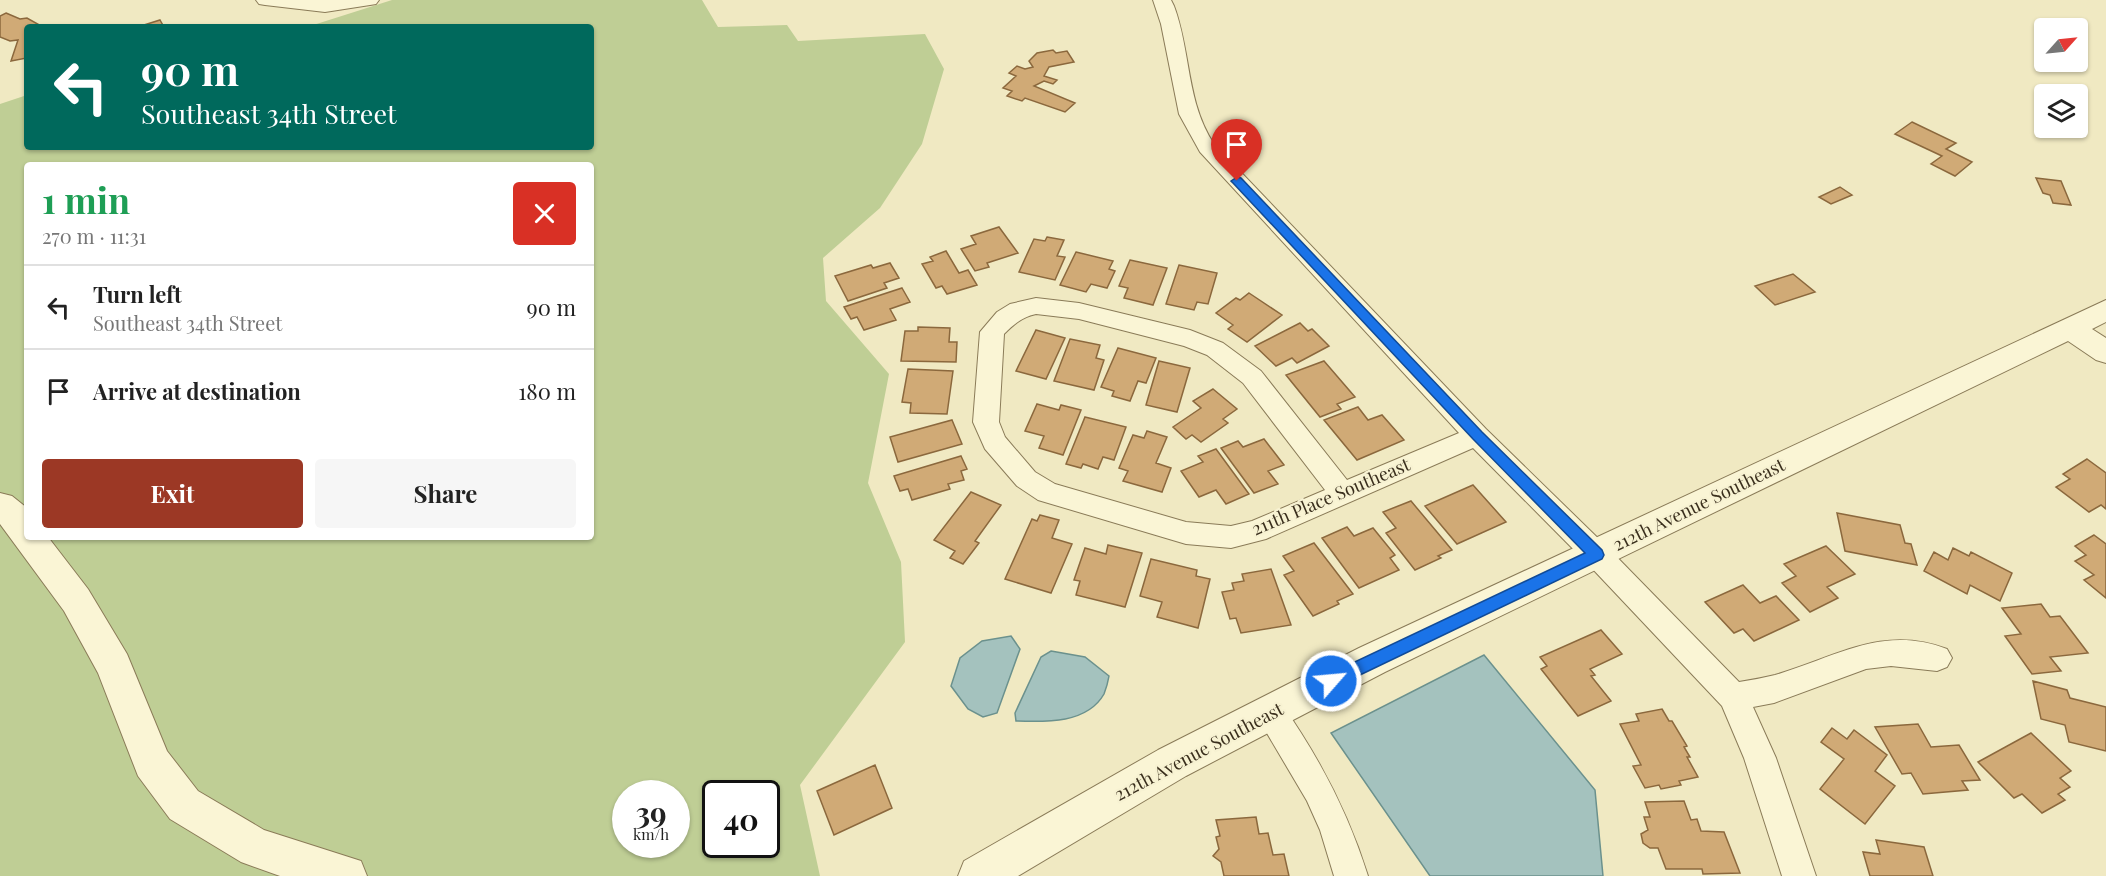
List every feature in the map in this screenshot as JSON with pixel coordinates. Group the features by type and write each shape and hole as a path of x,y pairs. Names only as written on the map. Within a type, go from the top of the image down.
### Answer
{"street":[{"path":"265,0 325,7 370,0"},
{"path":"1162,0 1170,24 1190,116 1197,135 1221,164 1478,436 1597,555 1733,697 1760,758 1799,876"},
{"name":"211th Place Southeast","path":"1342,494 1252,377 1215,349 1190,339 1079,311 1054,307 1036,306 1018,310 1005,318 992,332 986,422 994,442 1026,479 1047,492 1186,533 1231,537 1256,531 1478,436"},
{"name":"212th Avenue Southeast","path":"979,876 1172,763 1372,660 1597,555 2106,310"},
{"path":"2070,328 2106,352"},
{"path":"0,506 13,515 24,530"},
{"path":"31,540 76,600 87,619 114,666 152,763 184,806 255,848 346,876"},
{"path":"1733,697 1774,689 1866,656 1891,653 1937,658"},
{"path":"1270,713 1318,786 1339,834 1352,876"}],"green space":[{"path":"392,0 702,0 718,27 787,25 798,41 925,34 944,69 922,144 880,208 823,258 826,301 889,374 868,483 901,562 905,642 800,785 820,876 0,876 0,104 24,96 24,150 594,150 594,24 316,24"}],"water":[{"path":"1011,636 1020,649 997,713 983,717 968,709 951,686 960,658 982,641"},
{"path":"1051,651 1085,657 1109,676 1104,694 1097,704 1076,716 1052,721 1016,721 1015,713 1041,657"},
{"path":"1484,655 1595,790 1603,876 1430,876 1331,733"}],"building":[{"path":"6,13 20,19 27,18 38,24 24,24 24,59 11,61 18,40 10,41 0,37 0,16"},
{"path":"160,20 162,24 147,24"},
{"path":"1053,50 1056,53 1067,51 1074,62 1049,67 1044,76 1057,80 1053,84 1044,81 1034,86 1075,103 1065,112 1025,98 1022,101 1007,96 1012,91 1003,88 1016,76 1009,73 1017,66 1025,69 1033,67 1029,61 1037,53"},
{"path":"1912,122 1956,143 1946,149 1972,162 1955,176 1931,164 1942,156 1895,134"},
{"path":"2036,178 2061,181 2071,205 2053,203 2050,195 2043,193"},
{"path":"1840,187 1852,195 1831,204 1819,197"},
{"path":"999,227 1018,253 987,263 989,267 975,271 961,249 976,244 971,236"},
{"path":"1047,237 1064,240 1057,256 1065,257 1055,280 1019,272 1034,239 1045,241"},
{"path":"946,251 959,273 968,270 977,285 947,294 942,286 936,288 922,264 933,261 930,257"},
{"path":"1076,252 1113,261 1109,269 1115,271 1107,288 1091,284 1086,292 1060,285"},
{"path":"1130,260 1167,268 1153,305 1124,298 1128,288 1119,286"},
{"path":"890,263 899,278 884,283 887,288 848,301 835,276 871,265 873,268"},
{"path":"1179,265 1217,273 1208,304 1197,302 1194,310 1166,304"},
{"path":"1793,274 1815,292 1775,305 1755,286"},
{"path":"902,288 910,302 890,309 896,320 864,330 857,317 851,319 844,307"},
{"path":"1249,293 1282,315 1247,342 1228,329 1233,325 1216,313 1236,298 1240,300"},
{"path":"1300,323 1308,331 1312,329 1329,346 1297,363 1292,358 1276,366 1255,346"},
{"path":"918,327 950,328 949,342 957,342 956,362 901,361 905,331 918,331"},
{"path":"1036,330 1065,338 1046,379 1016,371"},
{"path":"1070,339 1100,345 1096,358 1104,360 1094,390 1054,381"},
{"path":"1118,348 1156,358 1146,383 1138,381 1130,401 1112,396 1114,391 1101,387"},
{"path":"1159,361 1190,368 1177,412 1146,405"},
{"path":"1324,361 1355,397 1337,404 1341,409 1320,417 1286,375"},
{"path":"908,369 953,371 947,414 910,413 911,403 902,402"},
{"path":"1213,389 1237,409 1223,419 1228,423 1201,442 1192,435 1186,439 1173,427 1201,408 1193,401"},
{"path":"1037,404 1059,410 1061,405 1081,410 1063,455 1039,448 1044,436 1025,431"},
{"path":"1358,407 1368,420 1382,415 1404,440 1357,460 1324,420"},
{"path":"1085,417 1126,427 1114,460 1103,457 1098,469 1083,464 1081,468 1066,464"},
{"path":"952,420 962,444 898,462 890,437"},
{"path":"1147,431 1167,437 1156,463 1171,468 1162,492 1123,481 1128,471 1119,468 1133,435 1144,438"},
{"path":"1264,439 1284,465 1268,471 1278,484 1254,493 1221,448 1238,441 1243,447"},
{"path":"1216,449 1249,494 1226,504 1216,490 1199,497 1181,471 1203,462 1198,456"},
{"path":"961,456 967,469 961,471 964,480 948,484 950,489 912,500 908,489 900,491 894,476"},
{"path":"2087,459 2106,473 2106,509 2101,505 2089,512 2056,487 2070,479 2063,474"},
{"path":"1473,485 1506,522 1457,544 1425,506"},
{"path":"971,492 1001,505 975,541 979,543 963,564 950,558 955,551 934,540"},
{"path":"1411,501 1452,550 1438,556 1441,558 1415,570 1386,533 1396,528 1383,512"},
{"path":"1837,513 1900,525 1905,543 1911,544 1917,565 1845,551"},
{"path":"1040,515 1059,520 1052,538 1072,544 1051,593 1005,579 1032,519 1037,521"},
{"path":"1347,527 1354,536 1373,528 1395,555 1390,558 1399,570 1359,588 1322,538"},
{"path":"2094,535 2106,544 2106,598 2084,580 2094,575 2075,561 2086,555 2075,546"},
{"path":"1314,543 1353,594 1337,601 1339,604 1313,616 1284,575 1294,571 1283,556"},
{"path":"1108,545 1142,553 1125,607 1076,595 1080,581 1074,580 1085,548 1106,554"},
{"path":"1826,546 1855,574 1827,587 1838,598 1810,612 1782,583 1796,576 1784,564"},
{"path":"1953,548 1969,556 1971,552 2012,573 2000,601 1970,585 1967,594 1924,571 1934,552 1948,560"},
{"path":"1151,559 1197,570 1196,576 1210,579 1198,628 1157,617 1162,602 1140,596"},
{"path":"1271,569 1291,625 1241,633 1236,618 1230,619 1222,592 1234,590 1232,583 1244,581 1242,574"},
{"path":"1743,585 1760,603 1776,596 1799,620 1754,641 1743,629 1734,633 1705,602"},
{"path":"2041,604 2050,617 2060,616 2088,653 2050,657 2061,671 2032,674 2005,636 2021,634 2002,608"},
{"path":"1601,630 1622,654 1590,669 1595,675 1591,676 1611,701 1578,716 1541,669 1547,666 1540,657"},
{"path":"2033,681 2067,690 2070,698 2106,707 2106,751 2069,742 2065,725 2041,719"},
{"path":"1662,709 1687,746 1684,747 1690,757 1687,757 1698,777 1679,781 1681,785 1661,789 1659,785 1645,788 1633,766 1641,765 1620,724 1639,721 1636,714"},
{"path":"1918,724 1931,747 1959,745 1980,780 1962,781 1968,790 1923,794 1911,773 1902,774 1875,727"},
{"path":"1832,728 1847,739 1854,730 1887,755 1875,771 1895,786 1865,824 1820,789 1844,759 1821,742"},
{"path":"2031,733 2071,771 2060,778 2070,787 2058,794 2065,800 2042,813 2022,794 2014,798 1978,762"},
{"path":"875,765 892,808 834,835 817,791"},
{"path":"1684,801 1691,820 1697,819 1701,831 1724,832 1740,873 1703,874 1702,869 1666,869 1658,848 1650,848 1643,843 1641,834 1648,830 1644,817 1650,817 1645,802"},
{"path":"1256,817 1259,834 1268,833 1273,855 1284,854 1289,876 1224,876 1221,862 1213,856 1219,849 1216,837 1220,836 1216,820"},
{"path":"1876,840 1924,847 1933,876 1870,876 1863,852 1880,854"}],"route":[{"path":"1237,181 1478,436 1597,555 1331,681"}]}
